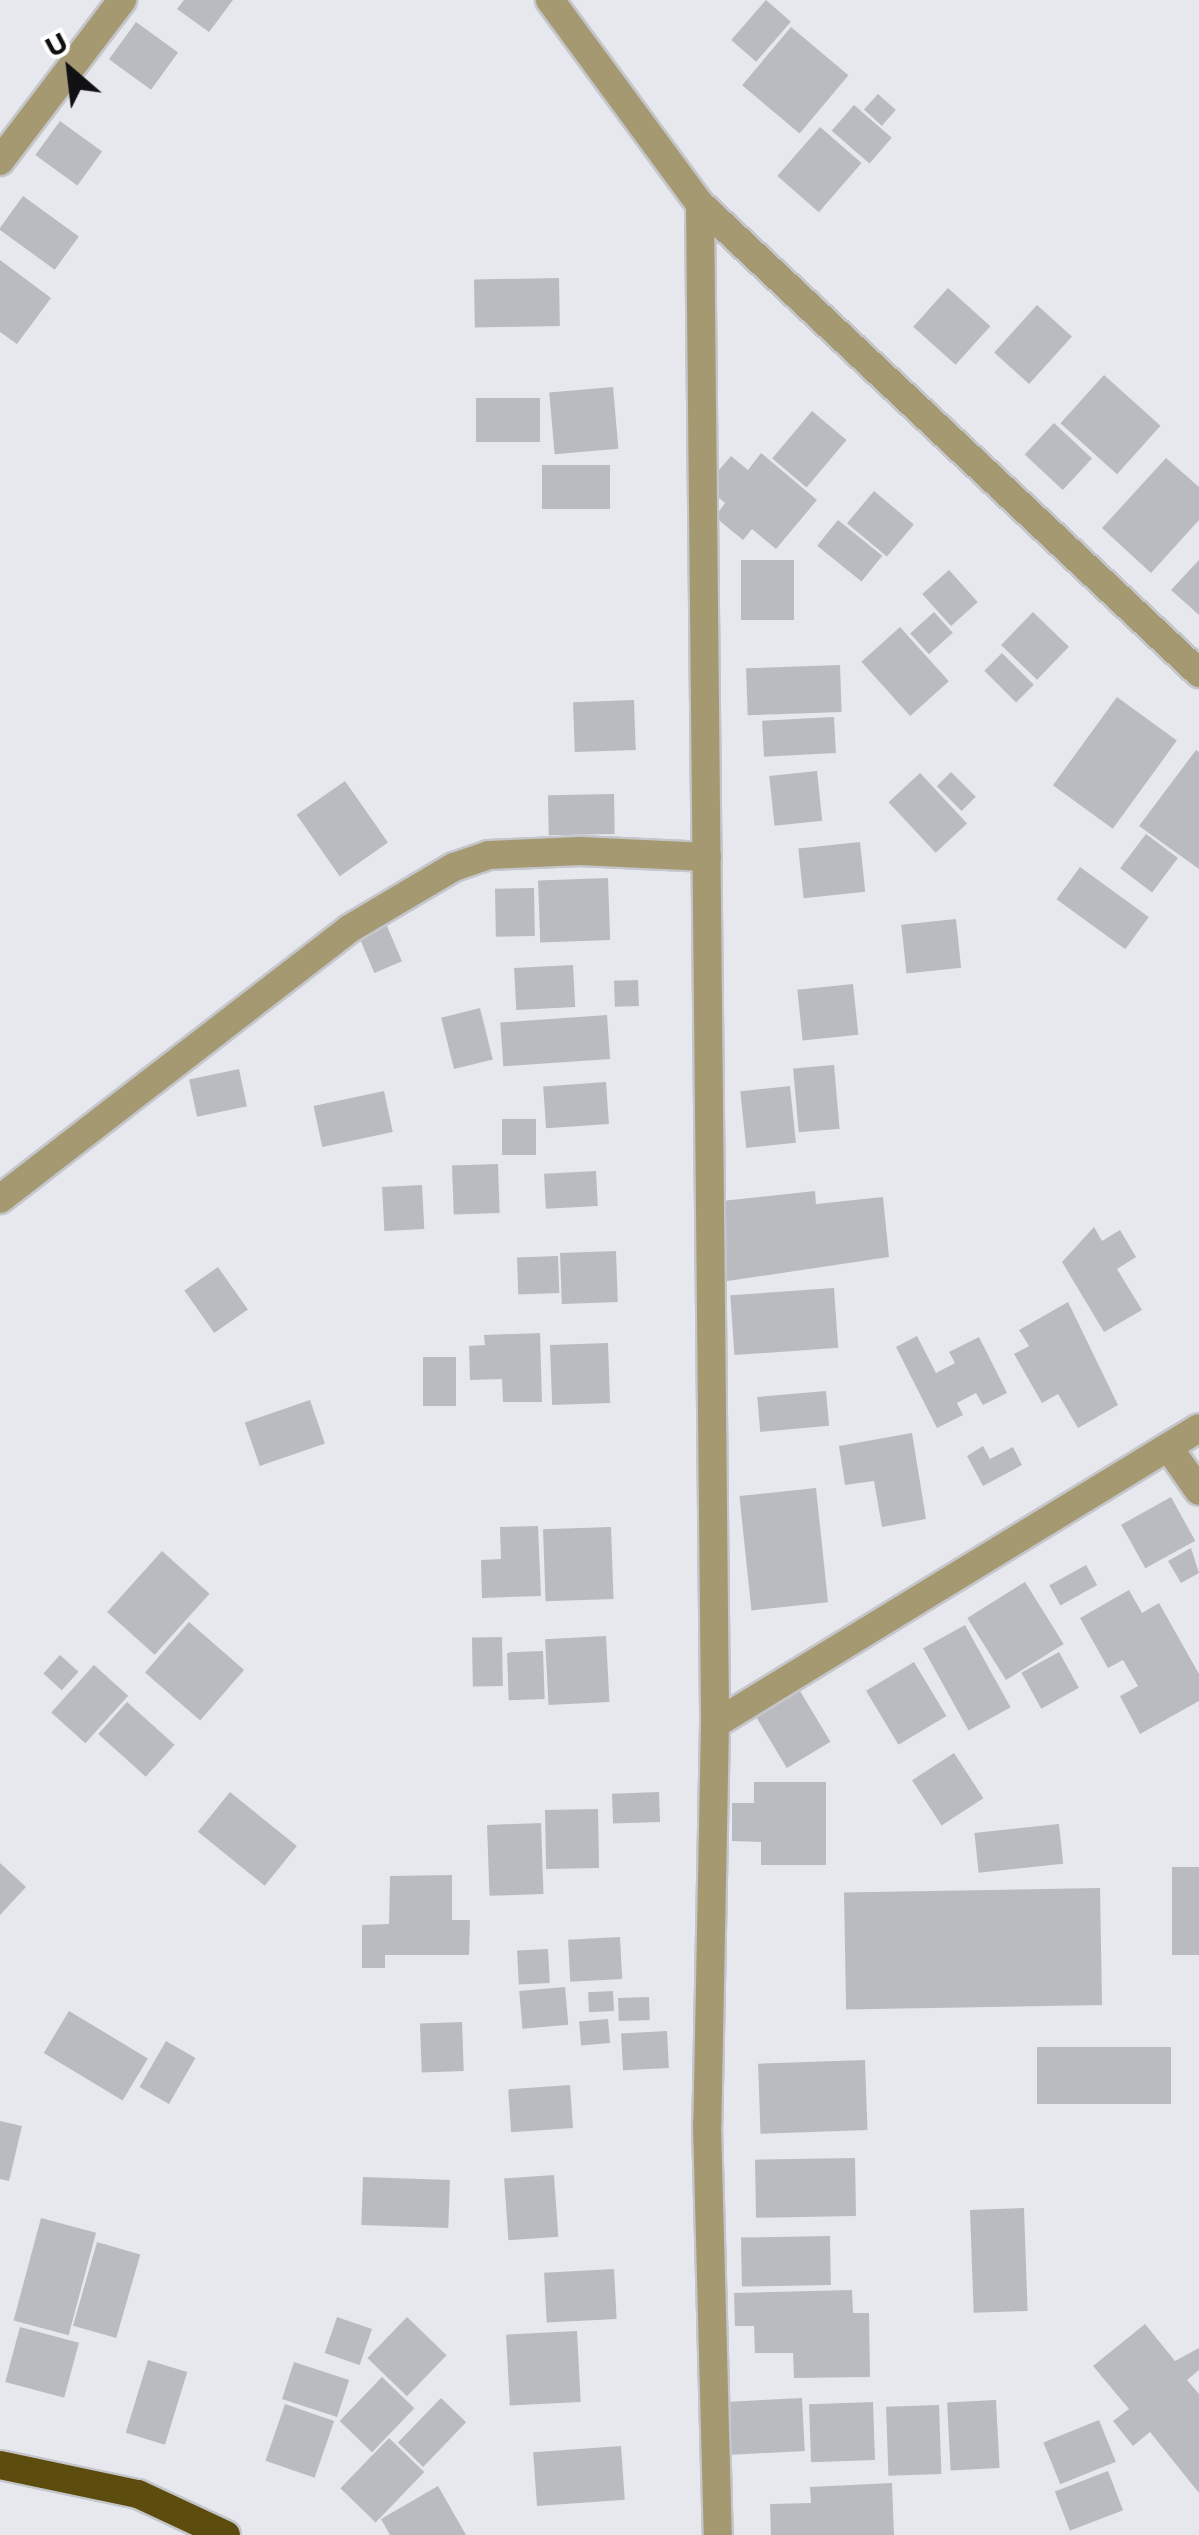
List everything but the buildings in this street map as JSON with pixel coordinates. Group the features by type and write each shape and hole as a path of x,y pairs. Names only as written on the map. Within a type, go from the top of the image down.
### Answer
{"highway":[{"path":"0,2465 138,2494 226,2535"}],"street":[{"path":"0,161 122,0"},
{"path":"550,0 700,204 1199,673"},
{"path":"700,204 716,1724 708,2124 718,2535"},
{"path":"0,1199 349,929 454,867 489,855 707,857"},
{"path":"716,1724 1199,1428"},
{"path":"1169,1448 1199,1491"}]}
